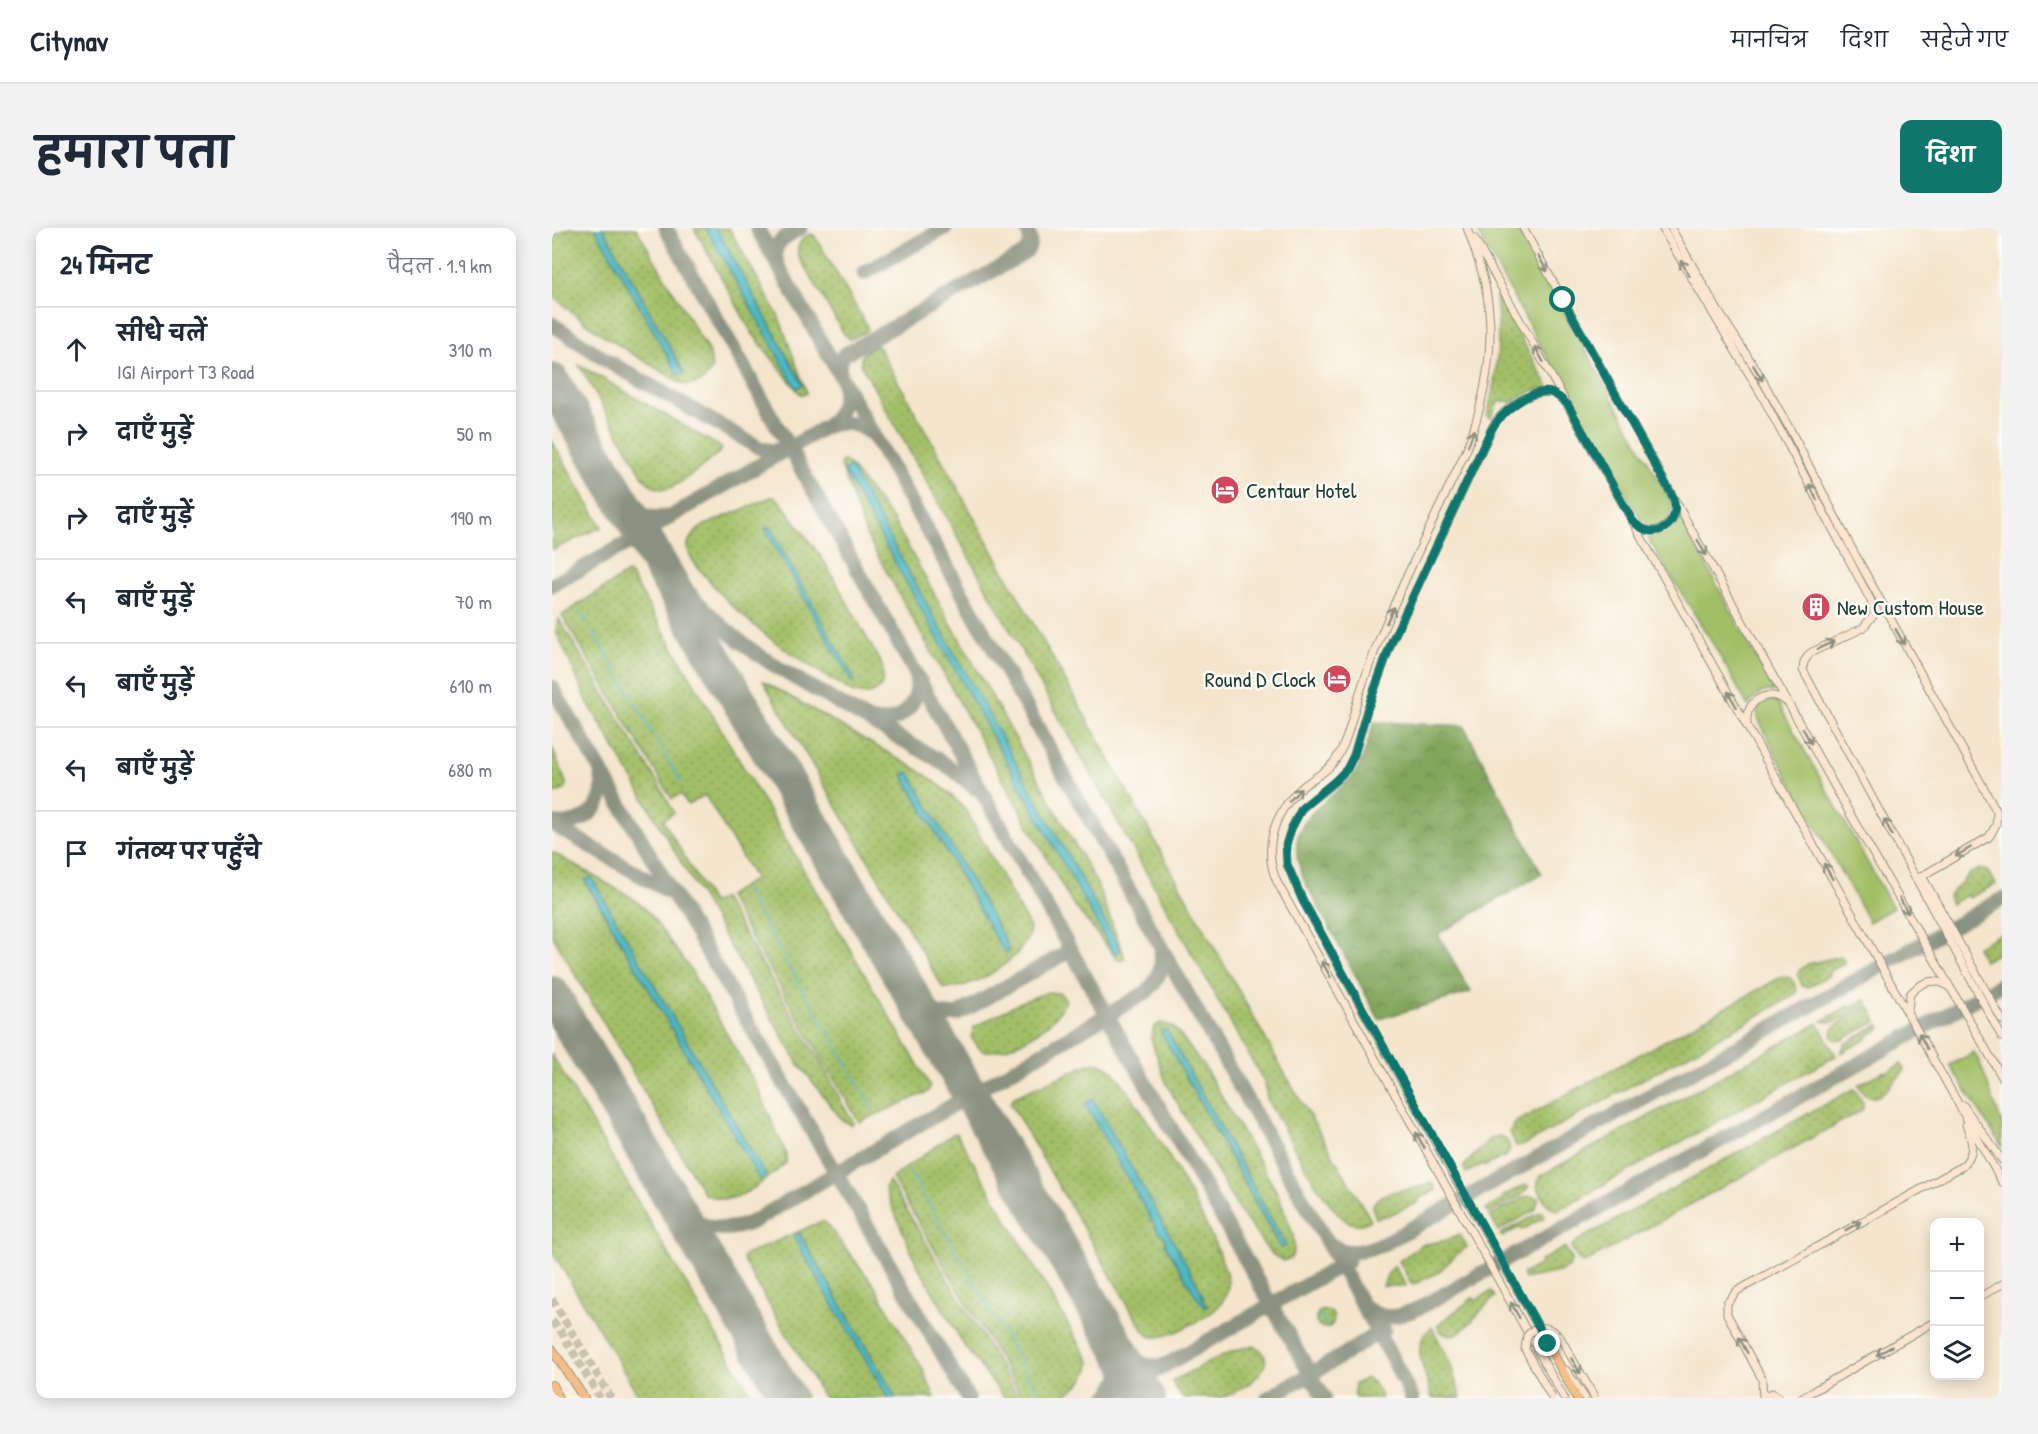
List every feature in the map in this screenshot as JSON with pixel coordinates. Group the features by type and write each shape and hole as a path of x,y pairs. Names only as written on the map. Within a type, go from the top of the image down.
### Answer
{"highway":[{"path":"1548,1344 1577,1398"},
{"path":"552,1349 584,1398"},
{"path":"552,1385 558,1398"}],"main road":[{"path":"1468,228 2002,1182"},
{"path":"1468,228 1486,287 1491,335 1487,381 1479,414 1467,449 1380,637 1343,747 1335,761 1302,788 1283,808 1274,828 1270,860 1277,882 1564,1398"},
{"path":"1523,228 1855,822 2002,1077"},
{"path":"1662,228 1761,394 1871,601 1874,614 1863,628 1810,653 1804,662 1803,670 2002,1020"},
{"path":"1671,228 1791,431 1867,577 1997,812 1996,825 1989,837 1919,877"},
{"path":"1568,405 1552,393 1539,393 1525,398 1504,412 1494,424 1392,641 1369,703 1354,755 1347,769 1302,808 1291,829 1286,855 1287,864 1302,899 1548,1344 1585,1398"},
{"path":"1632,520 1644,530 1660,530 1673,520 1676,504 1673,497"},
{"path":"1750,731 1747,724 1748,709 1760,698 1773,695 1780,697 1791,708"},
{"path":"1919,877 2002,1037"},
{"path":"1908,1013 1907,1005 1910,994 1923,983 1940,981 1953,990"},
{"path":"1952,1092 1986,1135 2002,1160"},
{"path":"1763,1398 1762,1379 1727,1314 1729,1299 1737,1291 1965,1163 1971,1154 1972,1141 1952,1092"},
{"path":"1984,1295 2002,1284"},
{"path":"1801,1398 1930,1325"},
{"path":"1552,1398 1525,1349 1527,1336 1535,1329 1542,1327 1556,1332 1595,1398"},
{"path":"1763,1398 1772,1392 1780,1398"}],"green space":[{"path":"569,228 595,228 679,376 684,373 603,228 636,228 710,354 712,369 703,380 692,385 682,384 598,332 552,295 552,237"},
{"path":"694,228 706,228 797,388 803,384 716,228 729,228 779,317 806,391 806,394 800,394 752,333"},
{"path":"1475,228 1517,228 1671,502 1670,516 1662,525 1652,527 1642,521 1605,461"},
{"path":"811,234 815,236 867,326 867,331 850,339 844,334 798,255 800,242"},
{"path":"1496,295 1550,389 1534,390 1511,403 1498,402 1491,418 1487,416 1496,371 1498,326"},
{"path":"875,346 879,347 1288,1079 1371,1220 1355,1224 1345,1220 1336,1212 1310,1174 1271,1107 1265,1084 861,365 862,355"},
{"path":"579,365 719,446 721,451 678,484 666,489 652,485 645,480"},
{"path":"552,441 602,527 552,550"},
{"path":"841,462 848,463 893,520 1097,884 1124,955 1121,961 1070,900 866,535 841,466","holes":["849,467 1121,950 1115,953 844,471"]},
{"path":"771,497 780,501 824,561 882,665 883,680 878,689 868,694 854,693 793,655 755,627 721,594 690,556 689,541 703,526","holes":["769,527 855,682 850,679 765,529"]},
{"path":"1681,518 1774,691 1761,692 1748,706 1647,537 1667,532"},
{"path":"627,573 630,574 915,1060 930,1086 928,1092 859,1122 727,896 755,879 705,795 688,805 681,794 672,799 562,615"},
{"path":"559,619 674,813 663,820 712,904 723,898 828,1075 854,1123 851,1125 842,1120 798,1063 587,701 556,631"},
{"path":"763,681 925,775 951,795 968,814 1030,928 1027,939 1020,950 996,970 968,984 943,988","holes":["909,772 1005,940 1006,953 903,775"]},
{"path":"1770,699 1779,705 1893,908 1869,922 1777,757 1758,718 1757,711 1760,705"},
{"path":"1374,722 1464,726 1542,874 1438,934 1471,992 1379,1019 1305,882 1297,855 1299,833 1304,824 1310,815 1348,782 1356,771"},
{"path":"552,747 566,788 552,793"},
{"path":"552,852 640,904 650,914 690,969 759,1090 786,1154 786,1163 739,1196 723,1199 704,1194 552,935","holes":["591,878 765,1176 760,1179 585,881"]},
{"path":"1979,869 1987,871 1996,884 1969,898 1967,895 1951,904 1948,897 1969,874"},
{"path":"2002,933 2002,951 1984,961 1976,947"},
{"path":"1841,956 1845,963 1829,972 1830,975 1808,987 1802,986 1799,971 1808,964"},
{"path":"1783,976 1791,979 1796,986 1797,992 1790,998 1524,1145 1516,1146 1510,1132 1516,1122"},
{"path":"1048,992 1060,993 1066,1000 1053,1019 1031,1036 1006,1048 983,1051 971,1037 974,1027 1021,1002"},
{"path":"1865,1000 1868,1004 1846,1017 1828,1022 1822,1021 1848,1006 1850,1008"},
{"path":"1869,1006 1877,1021 1842,1040 1832,1037 1833,1029 1837,1025"},
{"path":"1161,1023 1171,1026 1205,1068 1278,1194 1293,1234 1294,1251 1291,1258 1283,1261 1273,1255 1239,1210 1167,1085 1151,1039 1154,1027","holes":["1166,1029 1286,1245 1280,1248 1161,1032"]},
{"path":"1818,1023 1836,1056 1558,1210 1551,1208 1545,1201 1537,1186 1540,1176"},
{"path":"1879,1024 1881,1028 1866,1037 1867,1039 1841,1053 1845,1044"},
{"path":"1974,1052 2002,1124 2002,1147 1950,1065"},
{"path":"552,1055 753,1398 640,1398 552,1251"},
{"path":"1096,1063 1110,1068 1141,1110 1199,1211 1225,1269 1228,1286 1220,1305 1204,1318 1165,1336 1149,1336 1141,1327 1010,1103 1014,1097","holes":["1093,1100 1199,1287 1207,1307 1193,1291 1165,1244 1166,1240 1085,1104"]},
{"path":"1901,1064 1905,1070 1882,1094 1876,1097 1870,1097 1864,1093 1858,1085 1884,1071 1885,1073"},
{"path":"1853,1089 1863,1103 1861,1111 1584,1263 1579,1261 1571,1247 1577,1241"},
{"path":"954,1133 957,1134 1090,1362 1083,1379 1074,1389 1062,1396 1023,1398 892,1178"},
{"path":"1499,1136 1509,1144 1510,1149 1507,1155 1466,1173 1463,1167 1490,1139"},
{"path":"889,1181 1019,1398 1005,1398 965,1347 916,1263 885,1188"},
{"path":"1432,1183 1436,1190 1418,1199 1419,1202 1376,1218 1372,1207 1382,1196"},
{"path":"1525,1185 1529,1186 1522,1195 1488,1214 1486,1209 1504,1199 1503,1196"},
{"path":"1531,1196 1539,1198 1535,1210 1498,1231 1490,1216"},
{"path":"1541,1212 1545,1217 1522,1230 1520,1227 1502,1237 1500,1234"},
{"path":"820,1222 825,1222 874,1285 923,1370 935,1398 896,1398 799,1233 794,1237 888,1398 824,1398 744,1262 743,1256"},
{"path":"1460,1234 1467,1247 1438,1273 1412,1285 1399,1261 1421,1245 1447,1240"},
{"path":"1565,1247 1572,1259 1569,1267 1559,1272 1524,1279 1522,1274"},
{"path":"1394,1266 1406,1286 1383,1286"},
{"path":"1491,1291 1495,1297 1464,1329 1450,1335 1442,1333 1437,1325 1474,1297 1476,1300"},
{"path":"1321,1310 1329,1310 1334,1315 1332,1326 1321,1328 1316,1323 1316,1315"},
{"path":"1432,1327 1450,1363 1461,1398 1432,1398 1420,1351 1425,1334"},
{"path":"1254,1346 1263,1353 1266,1360 1263,1369 1248,1384 1228,1396 1182,1398 1172,1381 1235,1350"},
{"path":"1366,1378 1373,1382 1382,1398 1356,1398 1355,1384"}],"water":[{"path":"595,228 603,228 684,373 679,376"},
{"path":"706,228 716,228 803,385 796,388"},
{"path":"850,467 1121,950 1114,954 844,471"},
{"path":"770,527 853,677 854,683 765,529"},
{"path":"909,772 1005,940 1009,952 1006,953 999,944 903,775"},
{"path":"591,877 766,1176 760,1180 585,880"},
{"path":"1166,1029 1286,1246 1281,1248 1161,1032"},
{"path":"1093,1099 1199,1287 1207,1307 1205,1308 1193,1291 1165,1244 1166,1240 1159,1233 1085,1104"},
{"path":"799,1233 896,1398 888,1398 793,1237"}],"waterway":[{"path":"581,611 588,623"},
{"path":"593,631 681,782"},
{"path":"744,889 873,1109"},
{"path":"910,1172 1037,1390"},
{"path":"1320,1314 1326,1324"}],"taxiway":[{"path":"666,228 1324,1398"},
{"path":"757,228 1392,1358 1412,1398"},
{"path":"777,262 775,255 778,245 785,237 801,228"},
{"path":"864,273 945,228"},
{"path":"840,375 839,362 845,354 1023,254 1030,242 1026,228"},
{"path":"552,324 609,362 760,448 772,451 784,449"},
{"path":"827,426 836,417 841,406 844,395 843,382"},
{"path":"552,585 827,426 839,423 851,424 872,435"},
{"path":"621,498 642,515 655,518 670,516"},
{"path":"634,521 666,566 690,594 715,620 740,641 764,659 935,758 975,788"},
{"path":"870,720 880,722 889,720 905,712 915,696 916,676"},
{"path":"552,687 968,1398"},
{"path":"553,823 574,822 591,812 601,796 603,785 601,774"},
{"path":"552,824 669,892"},
{"path":"1328,1242 1342,1250 1355,1252 1385,1243 2002,899"},
{"path":"912,995 932,1012 944,1015 958,1014 1071,950"},
{"path":"676,1206 693,1220 711,1227 731,1228 752,1222 1145,993 1154,984 1159,974 1161,950"},
{"path":"1365,1307 1372,1312 1386,1316 1400,1315 1421,1307 2002,984"},
{"path":"1108,1398 1348,1261"},
{"path":"1268,1398 1384,1329"},
{"path":"1117,1346 1138,1362 1150,1366 1164,1365"},
{"path":"1107,1397 1116,1386 1120,1374 1118,1347"}],"runway":[{"path":"552,381 1148,1398"},
{"path":"552,994 788,1398"}],"tunnel":[{"path":"552,1299 611,1398"},
{"path":"552,1321 560,1330 600,1398"}],"place":[{"name":"Centaur Hotel","path":"1225,490"},
{"name":"New Custom House","path":"1816,607"},
{"name":"Round D Clock","path":"1337,679"}],"route":[{"path":"1548,1344 1302,899 1287,864 1286,845 1296,817 1302,808 1347,769 1354,755 1367,710 1392,641 1490,432 1504,412 1532,395 1552,393 1557,396 1568,405 1637,526 1644,530 1660,530 1673,520 1676,504 1673,497 1563,300"}]}
